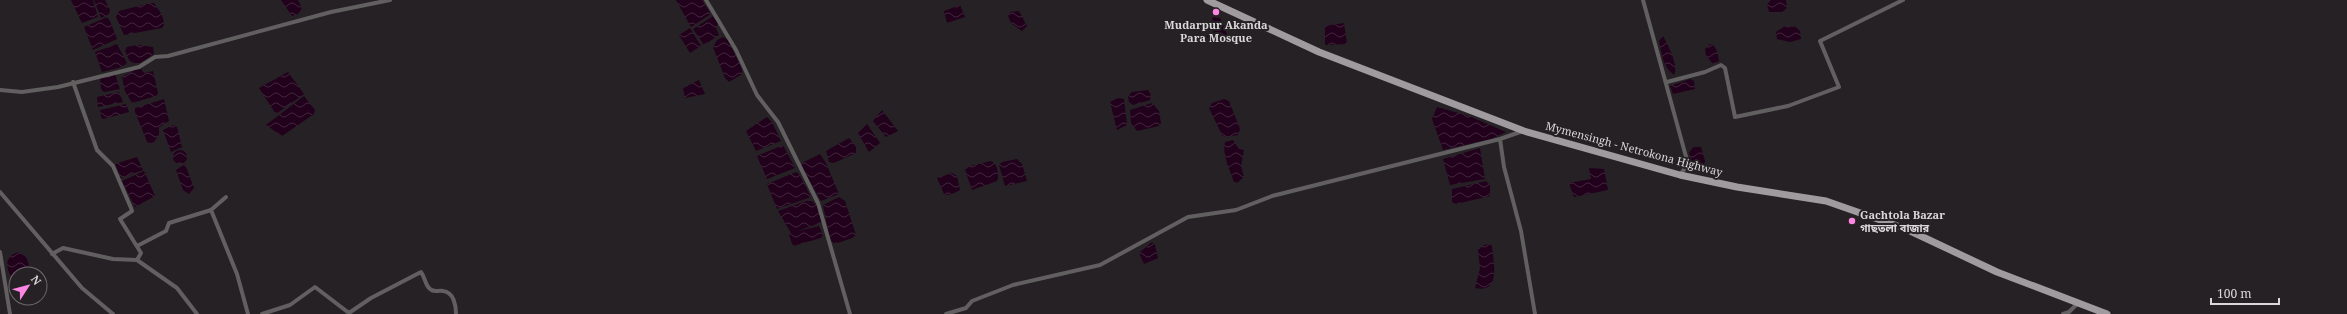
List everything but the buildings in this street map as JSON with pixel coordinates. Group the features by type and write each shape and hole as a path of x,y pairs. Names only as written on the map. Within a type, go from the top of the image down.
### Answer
{"main road":[{"name":"Mymensingh - Netrokona Highway","path":"1207,0 1319,52 1524,131 1680,175 1737,187 1826,201 1906,229 1997,272 2107,314"}],"street":[{"path":"0,90 22,92 58,87 73,82 139,67 155,57 168,56 331,12 390,0"},
{"path":"706,0 736,50 757,95 778,122 818,203 850,314"},
{"path":"1643,0 1688,164 1680,175"},
{"path":"1666,82 1705,72 1721,65 1726,68 1735,116 1788,106 1839,87 1820,41 1903,0"},
{"path":"73,82 97,150 113,166 131,208 132,211 120,219 141,253 137,260"},
{"path":"946,314 966,308 972,301 1013,285 1100,265 1188,217 1236,210 1272,196 1500,139 1524,131"},
{"path":"1500,139 1504,167 1521,231 1536,314"},
{"path":"0,192 82,288 113,314"},
{"path":"137,246 166,231 169,223 211,210 226,197"},
{"path":"211,210 238,274 248,314"},
{"path":"52,254 63,248 113,259 137,260 176,288 197,314"},
{"path":"0,252 10,314"},
{"path":"262,314 290,305 315,287 349,313 371,298 421,272 429,288 433,291 444,291 452,297 457,306 456,314"},
{"path":"2063,314 2069,312 2078,303"}],"water":[{"path":"71,0 93,0 98,17 82,23"},
{"path":"94,0 105,0 110,10 109,14 101,18"},
{"path":"281,0 298,0 302,8 298,14 292,16"},
{"path":"676,0 702,0 711,14 691,27"},
{"path":"1771,0 1786,0 1787,8 1782,12 1769,12 1767,4"},
{"path":"154,3 161,13 164,22 162,28 124,35 116,17 119,11"},
{"path":"960,5 965,17 947,23 944,11"},
{"path":"1019,11 1027,26 1022,31 1011,23 1008,16 1010,12"},
{"path":"713,16 718,23 716,28 719,35 704,45 693,29"},
{"path":"107,17 117,39 93,50 84,27"},
{"path":"1212,17 1220,18 1227,34 1225,38 1213,43 1209,41 1207,36 1214,31"},
{"path":"1344,23 1347,44 1325,45 1325,26"},
{"path":"1785,26 1796,27 1800,31 1801,39 1790,42 1777,39 1776,32"},
{"path":"690,28 701,46 690,53 679,35"},
{"path":"1663,36 1674,61 1674,75 1667,68 1663,60 1659,41"},
{"path":"723,37 728,40 742,69 742,74 729,82 725,78 713,47 717,40"},
{"path":"117,44 127,63 122,67 102,72 95,52"},
{"path":"1710,44 1716,48 1719,58 1719,61 1713,64 1706,55 1705,49"},
{"path":"138,45 153,47 154,54 140,63 133,63 129,60 125,51 127,47"},
{"path":"137,69 141,69 144,73 153,71 158,93 156,96 132,103 125,91 122,77"},
{"path":"288,72 304,94 276,114 259,88"},
{"path":"115,74 120,89 104,92 101,89 100,78"},
{"path":"1690,79 1694,81 1695,89 1673,94 1670,86"},
{"path":"699,80 705,94 685,98 683,88"},
{"path":"1148,90 1151,95 1150,100 1133,105 1129,102 1128,96 1132,92"},
{"path":"119,92 123,102 98,107 97,97"},
{"path":"304,96 315,110 314,114 282,136 266,125"},
{"path":"1118,98 1124,99 1127,125 1117,130 1110,102"},
{"path":"164,99 169,121 159,127 159,135 154,142 148,144 135,112 135,108"},
{"path":"1224,99 1229,101 1240,129 1238,135 1225,137 1222,135 1209,108 1212,103"},
{"path":"1152,103 1159,111 1161,123 1159,126 1137,131 1131,123 1130,110"},
{"path":"126,104 129,112 103,119 101,117 100,110"},
{"path":"1437,107 1469,116 1506,132 1491,139 1443,150 1432,119"},
{"path":"882,110 898,131 886,137 873,121"},
{"path":"767,117 772,122 781,141 756,151 746,131"},
{"path":"867,124 880,143 869,152 858,133"},
{"path":"173,125 177,127 182,147 171,152 163,130"},
{"path":"849,138 856,147 856,153 834,163 829,162 826,151"},
{"path":"1233,140 1239,149 1244,150 1241,166 1244,177 1237,183 1234,182 1227,162 1224,147 1225,142"},
{"path":"783,145 795,168 767,179 757,156"},
{"path":"1693,147 1701,147 1705,161 1704,165 1691,162 1689,153"},
{"path":"1480,148 1485,179 1450,185 1443,159"},
{"path":"177,150 183,150 187,154 187,160 183,164 177,164 173,160 173,154"},
{"path":"820,154 826,163 839,194 821,201 800,164"},
{"path":"137,157 143,170 121,178 115,164"},
{"path":"1017,159 1022,164 1027,181 1005,186 999,165 1002,162"},
{"path":"991,161 995,164 997,170 997,181 972,190 965,170 970,166"},
{"path":"185,164 194,188 189,194 183,190 176,170"},
{"path":"1589,168 1604,169 1608,190 1574,197 1569,183 1591,179"},
{"path":"144,171 155,196 135,207 122,181"},
{"path":"796,172 799,174 811,197 777,209 767,184"},
{"path":"952,173 957,176 960,190 950,195 944,194 937,178"},
{"path":"1486,181 1490,185 1490,196 1456,204 1452,202 1452,189"},
{"path":"839,197 845,201 856,235 835,244 830,240 823,205"},
{"path":"806,201 812,201 817,206 822,222 798,231 819,226 823,235 821,238 793,246 789,235 791,233 778,211"},
{"path":"1152,242 1155,245 1158,258 1144,264 1139,253"},
{"path":"1489,244 1492,246 1494,260 1493,281 1484,289 1475,288 1480,268 1478,250 1484,245"},
{"path":"19,252 26,257 28,266 8,266 8,268 7,264 9,258 15,253"}],"place":[{"name":"Mudarpur Akanda Para Mosque","path":"1216,12"},
{"name":"Gachtola Bazar গাছতলা বাজার","path":"1852,221"}]}
